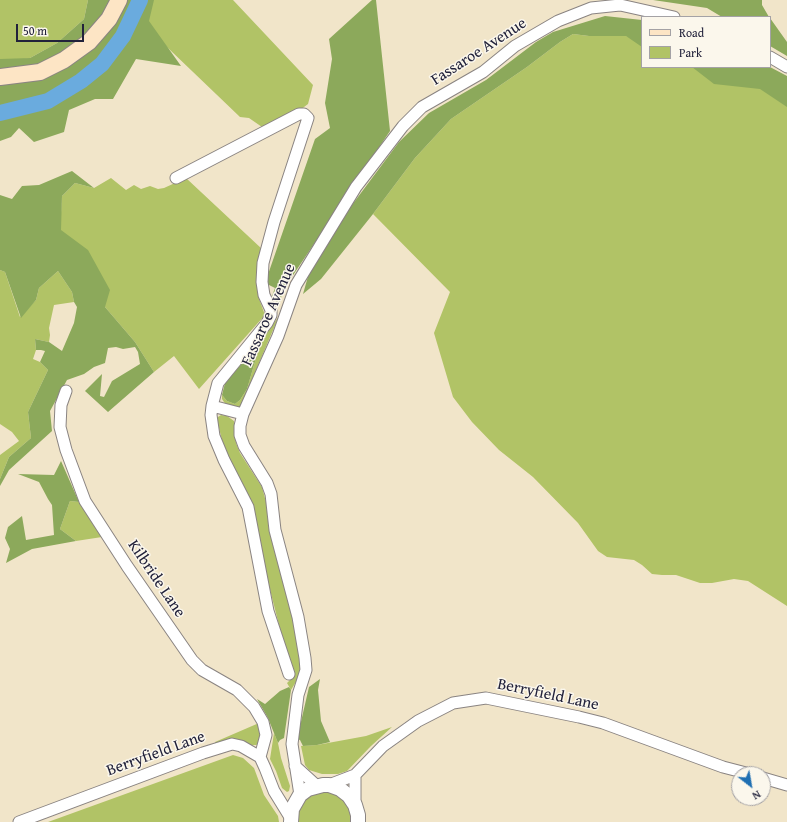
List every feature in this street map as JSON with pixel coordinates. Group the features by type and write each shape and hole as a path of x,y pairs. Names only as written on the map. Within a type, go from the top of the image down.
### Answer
{"main road":[{"path":"0,77 40,72 64,60 89,42 109,19 119,0"}],"street":[{"name":"Fassaroe Avenue","path":"298,798 292,744 298,695 306,670 305,658 298,617 275,530 271,494 267,483 244,446 240,435 240,426 243,414 278,336 296,285 356,187 403,126 422,107 483,72 522,42 558,21 591,8 620,5 670,16"},
{"path":"771,58 787,67"},
{"path":"176,178 299,114 304,114 308,118 274,222 263,264 262,282 264,295 271,310 271,315 267,323 218,383 211,415 214,436 224,460 248,508 268,611 288,674"},
{"name":"Kilbride Lane","path":"66,391 61,405 60,427 66,450 85,501 127,566 192,660 202,670 237,690 254,707 263,722 266,735 260,757"},
{"path":"212,406 243,414"},
{"name":"Berryfield Lane","path":"323,785 355,775 383,746 418,721 453,702 486,698 579,716 731,768"},
{"name":"Berryfield Lane","path":"19,822 203,753 232,744 241,746 260,757"},
{"path":"260,757 274,791 290,820"},
{"path":"295,766 323,785 340,789 349,796 355,805"},
{"path":"355,775 355,805 358,815 358,822"},
{"path":"771,780 787,785"},
{"path":"290,820 292,809 298,798 308,789 323,785"},
{"path":"279,799 298,798"}],"green space":[{"path":"0,0 88,0 84,19 57,43 30,58 0,63"},
{"path":"88,0 154,0 149,21 181,66 136,59 113,99 95,99 69,110 64,132 34,142 19,128 11,137 0,141 0,59 30,58 57,43 84,19"},
{"path":"149,0 233,0 313,85 308,104 300,110 262,127 249,118 240,117 145,26"},
{"path":"372,0 376,0 390,131 283,290 279,306 272,296 275,288 265,283 315,139 330,128 325,103 332,59 329,39"},
{"path":"653,0 762,0 762,5 768,16 720,16 707,8"},
{"path":"605,16 641,20 641,46 626,36 589,36 573,34 451,119 415,158 321,279 303,294 309,273 346,213 399,142 429,113 486,80 536,42 553,32"},
{"path":"771,19 787,42 787,56 771,47"},
{"path":"573,34 641,38 641,68 759,68 787,82 787,606 748,581 734,579 712,583 700,583 676,575 652,574 634,560 607,557 598,551 578,523 533,477 499,450 472,422 453,397 434,333 450,292 373,214 415,158 451,119 527,67"},
{"path":"693,68 771,68 787,76 787,107 760,89 714,84"},
{"path":"72,171 94,188 75,183 62,196 61,230 88,250 110,290 105,307 135,342 154,372 108,412 85,391 102,374 100,396 104,397 112,381 140,364 138,352 135,347 123,349 116,347 108,348 105,363 94,367 84,374 67,380 50,411 52,431 9,470 0,486 0,479 9,457 31,438 28,412 48,370 40,362 45,351 36,350 35,339 49,342 62,351 74,323 77,307 74,302 72,292 58,271 39,288 36,300 21,318 5,272 0,270 0,195 12,199 22,186 39,185"},
{"path":"111,178 126,190 134,185 141,189 150,186 158,189 164,188 186,178 262,249 258,296 265,315 199,389 174,356 154,372 135,342 105,307 60,230 62,196 75,183 94,188"},
{"path":"0,270 5,272 20,317 36,300 39,288 58,271 72,292 74,302 54,305 49,328 49,342 35,339 36,350 33,359 40,362 48,370 28,412 31,438 9,457 0,479 0,455 19,441 12,432 0,424"},
{"path":"279,316 240,407 236,408 226,405 222,399 222,395 227,401 235,404 240,400 247,389 261,341"},
{"path":"261,341 247,389 240,400 235,404 227,401 222,395 225,383"},
{"path":"221,415 227,416 234,421 236,443 240,453 262,487 266,502 269,530 301,657 300,671 291,690 287,683 292,678 293,672 266,574 222,440 217,420"},
{"path":"61,461 79,502 70,501 60,529 76,541 32,549 6,563 10,549 5,538 8,527 22,516 26,540 54,535 52,505 39,482 18,474 54,475"},
{"path":"70,501 79,502 102,537 76,541 60,529"},
{"path":"320,679 318,690 321,721 330,742 303,746 300,740 297,739 309,687"},
{"path":"289,687 291,690 284,738 278,743 268,718 257,699 265,704 280,691"},
{"path":"259,723 262,732 259,744 249,745 235,739 215,744 215,742"},
{"path":"392,727 347,771 338,774 322,774 309,770 305,765 301,746 317,745 366,736"},
{"path":"274,733 290,786 289,791 287,792 282,788 270,759"},
{"path":"233,755 243,758 254,768 264,795 278,816 279,822 48,822"},
{"path":"322,791 331,791 346,800 352,816 352,822 299,822 298,814 306,799 313,794"}],"waterway":[{"path":"0,113 48,101 81,81 102,64 123,36 140,0"}]}
